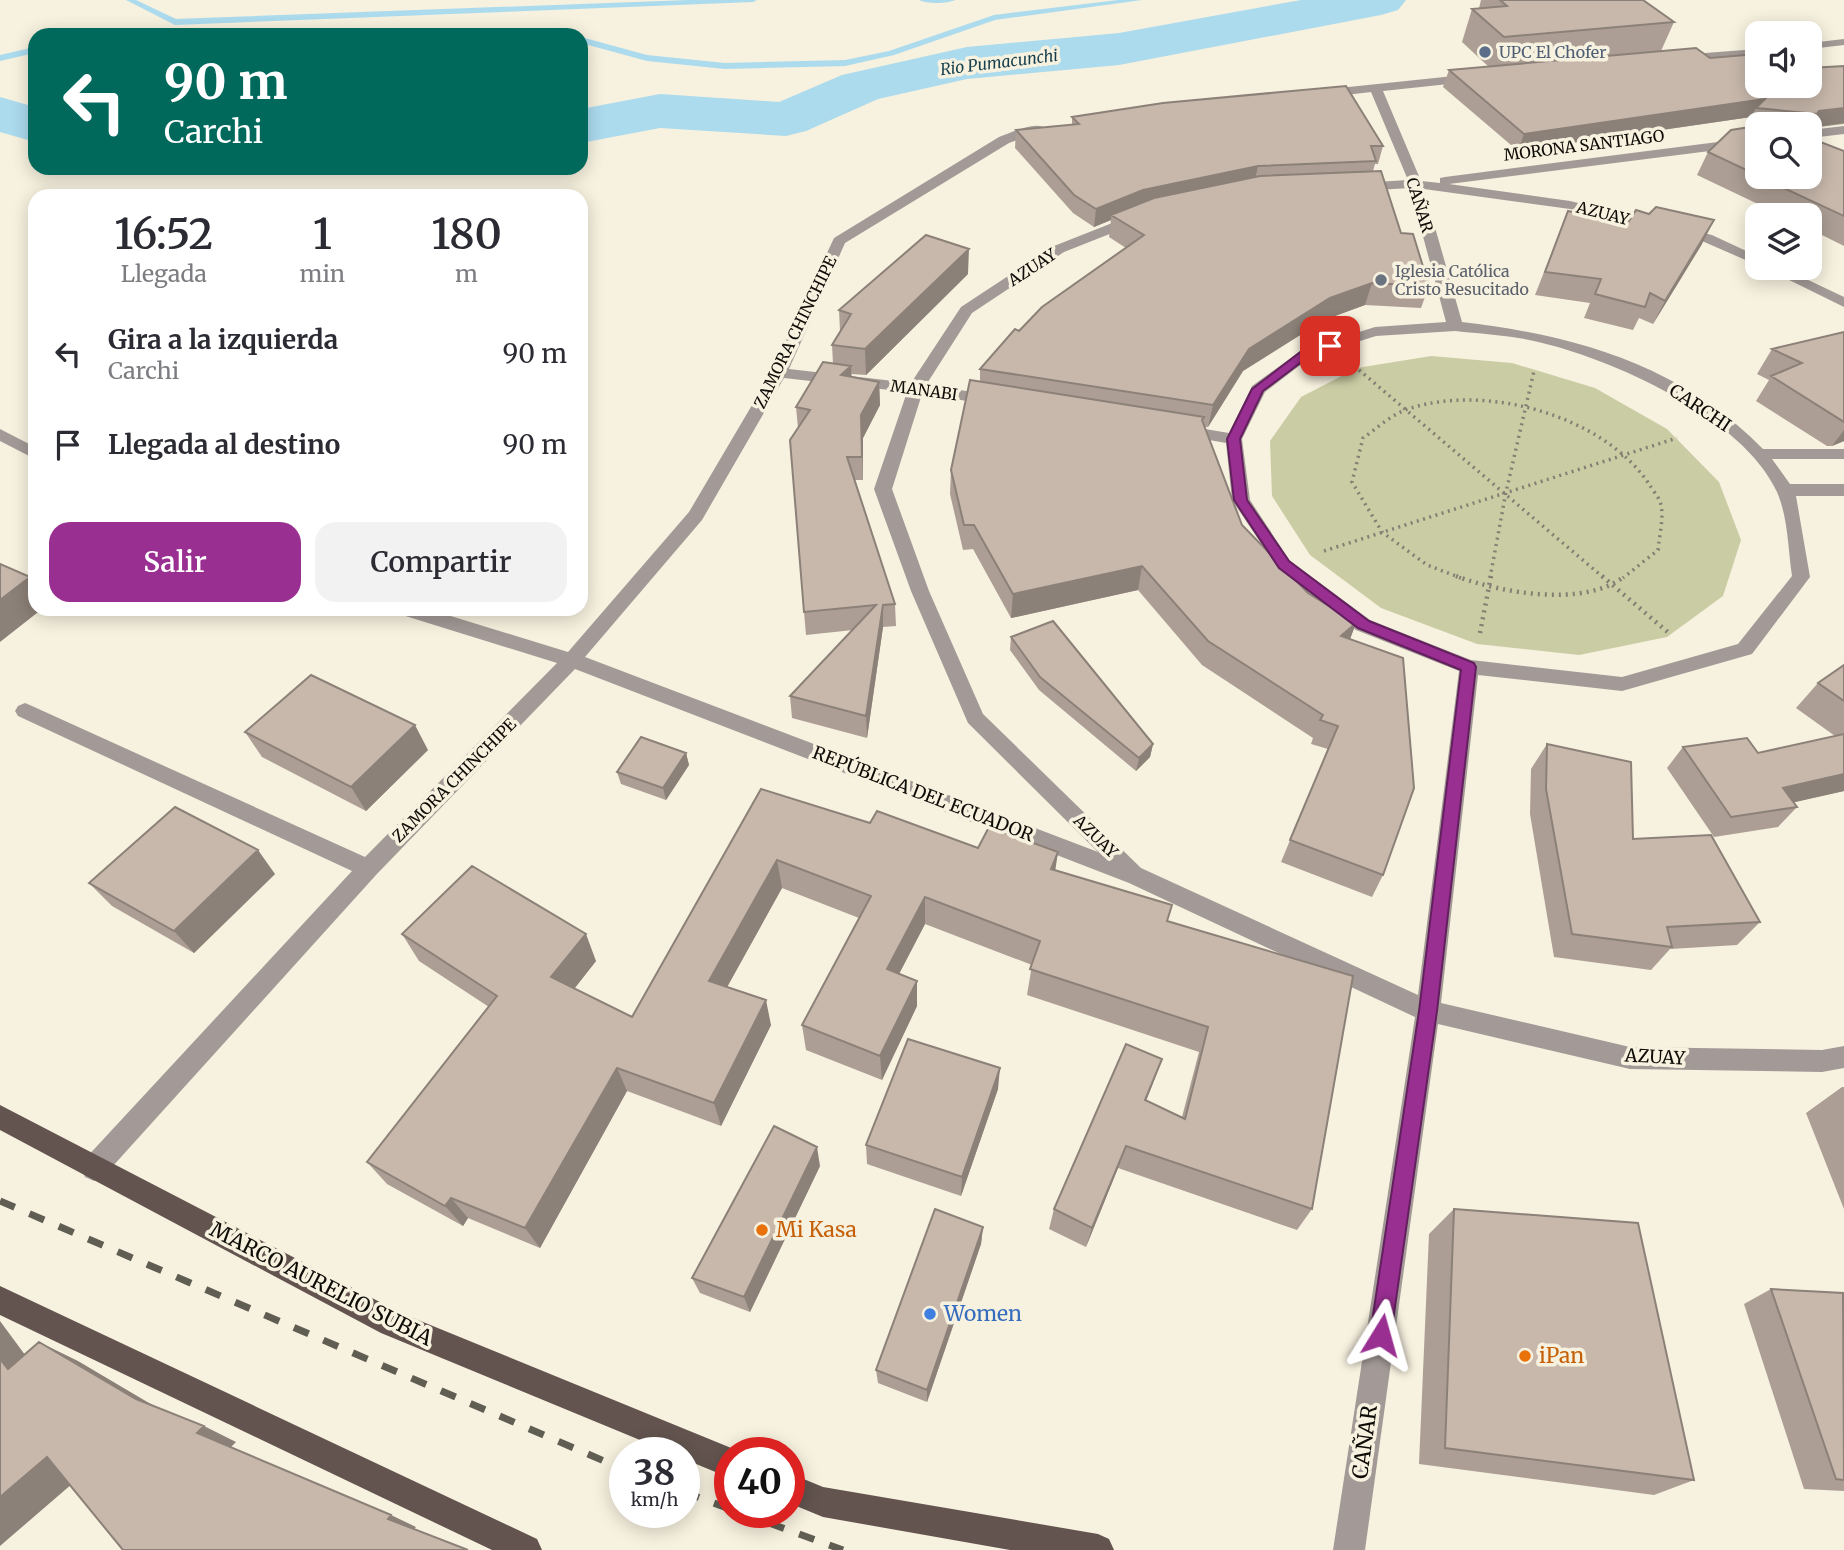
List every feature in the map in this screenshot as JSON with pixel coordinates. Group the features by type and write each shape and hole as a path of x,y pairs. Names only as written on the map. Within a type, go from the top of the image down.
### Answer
{"main road":[{"name":"MARCO AURELIO SUBIA","path":"0,1117 391,1323 714,1456"},
{"path":"0,1300 526,1550"},
{"path":"805,1495 823,1502 1098,1550"}],"street":[{"path":"1822,45 1844,42"},
{"path":"1664,61 1745,53"},
{"path":"1308,96 1485,77"},
{"name":"CAÑAR","path":"1375,87 1416,184 1455,326"},
{"name":"ZAMORA CHINCHIPE","path":"94,1168 368,868 572,660 696,516 779,373 842,239 1004,140 1026,131 1052,128"},
{"path":"1822,133 1844,130"},
{"path":"1822,137 1844,142"},
{"name":"MORONA SANTIAGO","path":"1416,184 1745,143"},
{"name":"AZUAY","path":"1349,187 1416,184 1570,205 1707,238 1745,255"},
{"name":"AZUAY","path":"1137,876 975,718 920,591 883,489 916,388 966,310 1059,249 1146,214"},
{"path":"1797,280 1844,303"},
{"name":"CARCHI","path":"1455,326 1548,339 1639,370 1720,417 1759,454 1786,490 1801,577 1745,649 1622,684 1469,667 1363,625 1284,565 1241,500 1234,439 1258,389 1307,353 1375,332 1455,326"},
{"name":"MANABI","path":"779,373 916,388 1008,403"},
{"path":"1168,428 1234,439"},
{"path":"0,434 28,450"},
{"path":"1759,454 1844,454"},
{"path":"1786,490 1844,490"},
{"name":"REPÚBLICA DEL ECUADOR","path":"429,616 572,660 1137,876 1428,1011"},
{"name":"CAÑAR","path":"1349,1550 1428,1011 1469,667"},
{"path":"25,711 368,868"},
{"name":"AZUAY","path":"1428,1011 1630,1058 1822,1061 1844,1058"}],"path":[{"path":"1357,368 1506,492 1670,635"},
{"path":"1477,644 1506,492 1534,370"},
{"path":"1462,399 1525,407 1580,426 1625,455 1661,503 1658,550 1614,585 1555,596 1488,588 1427,565 1382,533 1352,482 1363,438 1406,409 1462,399"},
{"path":"1322,552 1676,438"}],"green space":[{"path":"1431,356 1512,363 1595,388 1667,429 1719,482 1741,540 1723,596 1667,637 1579,655 1477,644 1381,608 1310,555 1272,496 1270,441 1301,397 1357,368"}],"building":[{"path":"1500,0 1643,0 1674,22 1504,37 1472,9 1507,6"},
{"path":"1696,48 1710,58 1745,55 1745,98 1822,98 1822,67 1844,66 1844,108 1797,112 1756,108 1765,99 1524,134 1449,70"},
{"path":"1346,86 1383,146 1371,146 1376,161 1258,166 1143,190 1096,209 1074,195 1016,130 1079,124 1072,117 1163,103"},
{"path":"1745,128 1745,169 1708,152 1731,130"},
{"path":"1822,143 1844,151 1844,216 1822,206 1822,203 1816,203 1786,189 1822,189"},
{"path":"1381,171 1401,233 1413,234 1429,286 1372,283 1330,298 1249,349 1213,405 980,369 1015,329 1019,331 1042,307 1144,235 1111,215 1154,198 1260,176"},
{"path":"1656,207 1714,220 1665,301 1650,293 1645,307 1595,294 1601,279 1545,272 1568,211 1627,224 1636,210 1649,214"},
{"path":"926,235 969,249 865,349 832,345 851,314 839,310"},
{"path":"1844,332 1844,422 1771,376 1802,363 1772,349"},
{"path":"823,362 851,366 841,375 879,382 861,415 862,457 847,457 895,604 883,605 866,716 790,696 876,605 804,612 790,440 810,410 796,407"},
{"path":"970,380 1204,417 1202,420 1242,525 1308,593 1356,623 1341,636 1403,658 1414,788 1383,875 1290,840 1338,726 1320,720 1323,715 1208,641 1142,566 1013,594 974,525 964,525 951,470"},
{"path":"0,564 28,576 28,579 0,600"},
{"path":"1053,621 1153,744 1139,758 1040,677 1011,637"},
{"path":"1844,665 1844,701 1818,683"},
{"path":"311,675 415,725 351,787 245,732"},
{"path":"1844,734 1844,774 1783,788 1797,807 1731,817 1683,747 1747,738 1758,753"},
{"path":"641,737 686,753 663,788 617,772"},
{"path":"1547,744 1631,762 1633,839 1711,835 1760,922 1667,927 1672,947 1572,934 1546,789"},
{"path":"761,789 870,823 877,811 978,848 989,827 1058,852 1051,869 1172,905 1167,921 1353,976 1312,1209 1126,1146 1092,1228 1054,1209 1126,1044 1162,1059 1145,1100 1185,1119 1208,1027 1030,969 1040,941 925,897 887,969 917,981 880,1056 802,1025 871,896 777,860 709,981 766,1000 714,1103 617,1068 525,1228 451,1198 445,1206 367,1162 497,996 402,934 472,866 586,934 551,977 632,1017"},
{"path":"175,807 258,850 174,931 89,883"},
{"path":"908,1039 1000,1068 962,1177 866,1145"},
{"name":"Mi Kasa","path":"774,1126 817,1147 744,1297 692,1278"},
{"name":"Women","path":"935,1209 983,1227 927,1390 876,1370"},
{"name":"iPan","path":"1454,1209 1638,1223 1694,1480 1445,1448"},
{"path":"1771,1289 1843,1293 1844,1480 1836,1479"},
{"path":"39,1342 136,1399 204,1426 197,1433 391,1515 388,1519 468,1550 123,1550 47,1457 0,1497 0,1359 8,1369"}],"waterway":[{"path":"130,0 175,22 753,0"},
{"path":"923,0 951,0"},
{"path":"588,42 647,58 725,66 845,63 891,53 994,18 1138,0"},
{"name":"Rio Pumacunchi","path":"588,125 660,111 786,119 861,87 967,63 1119,49 1381,0"},
{"path":"0,58 28,52"},
{"name":"Rio Pumacunchi","path":"0,114 28,123"}],"railway":[{"path":"0,1201 609,1463"},
{"path":"700,1498 714,1503"},
{"path":"783,1528 843,1550"}],"place":[{"name":"UPC El Chofer","path":"1485,52"},
{"name":"Iglesia Católica Cristo Resucitado","path":"1381,280"},
{"name":"Mi Kasa","path":"762,1230"},
{"name":"Women","path":"930,1314"},
{"name":"iPan","path":"1525,1356"}],"route":[{"path":"1330,346 1307,353 1258,389 1234,439 1241,500 1284,565 1363,625 1469,667 1428,1011 1381,1335"}]}
